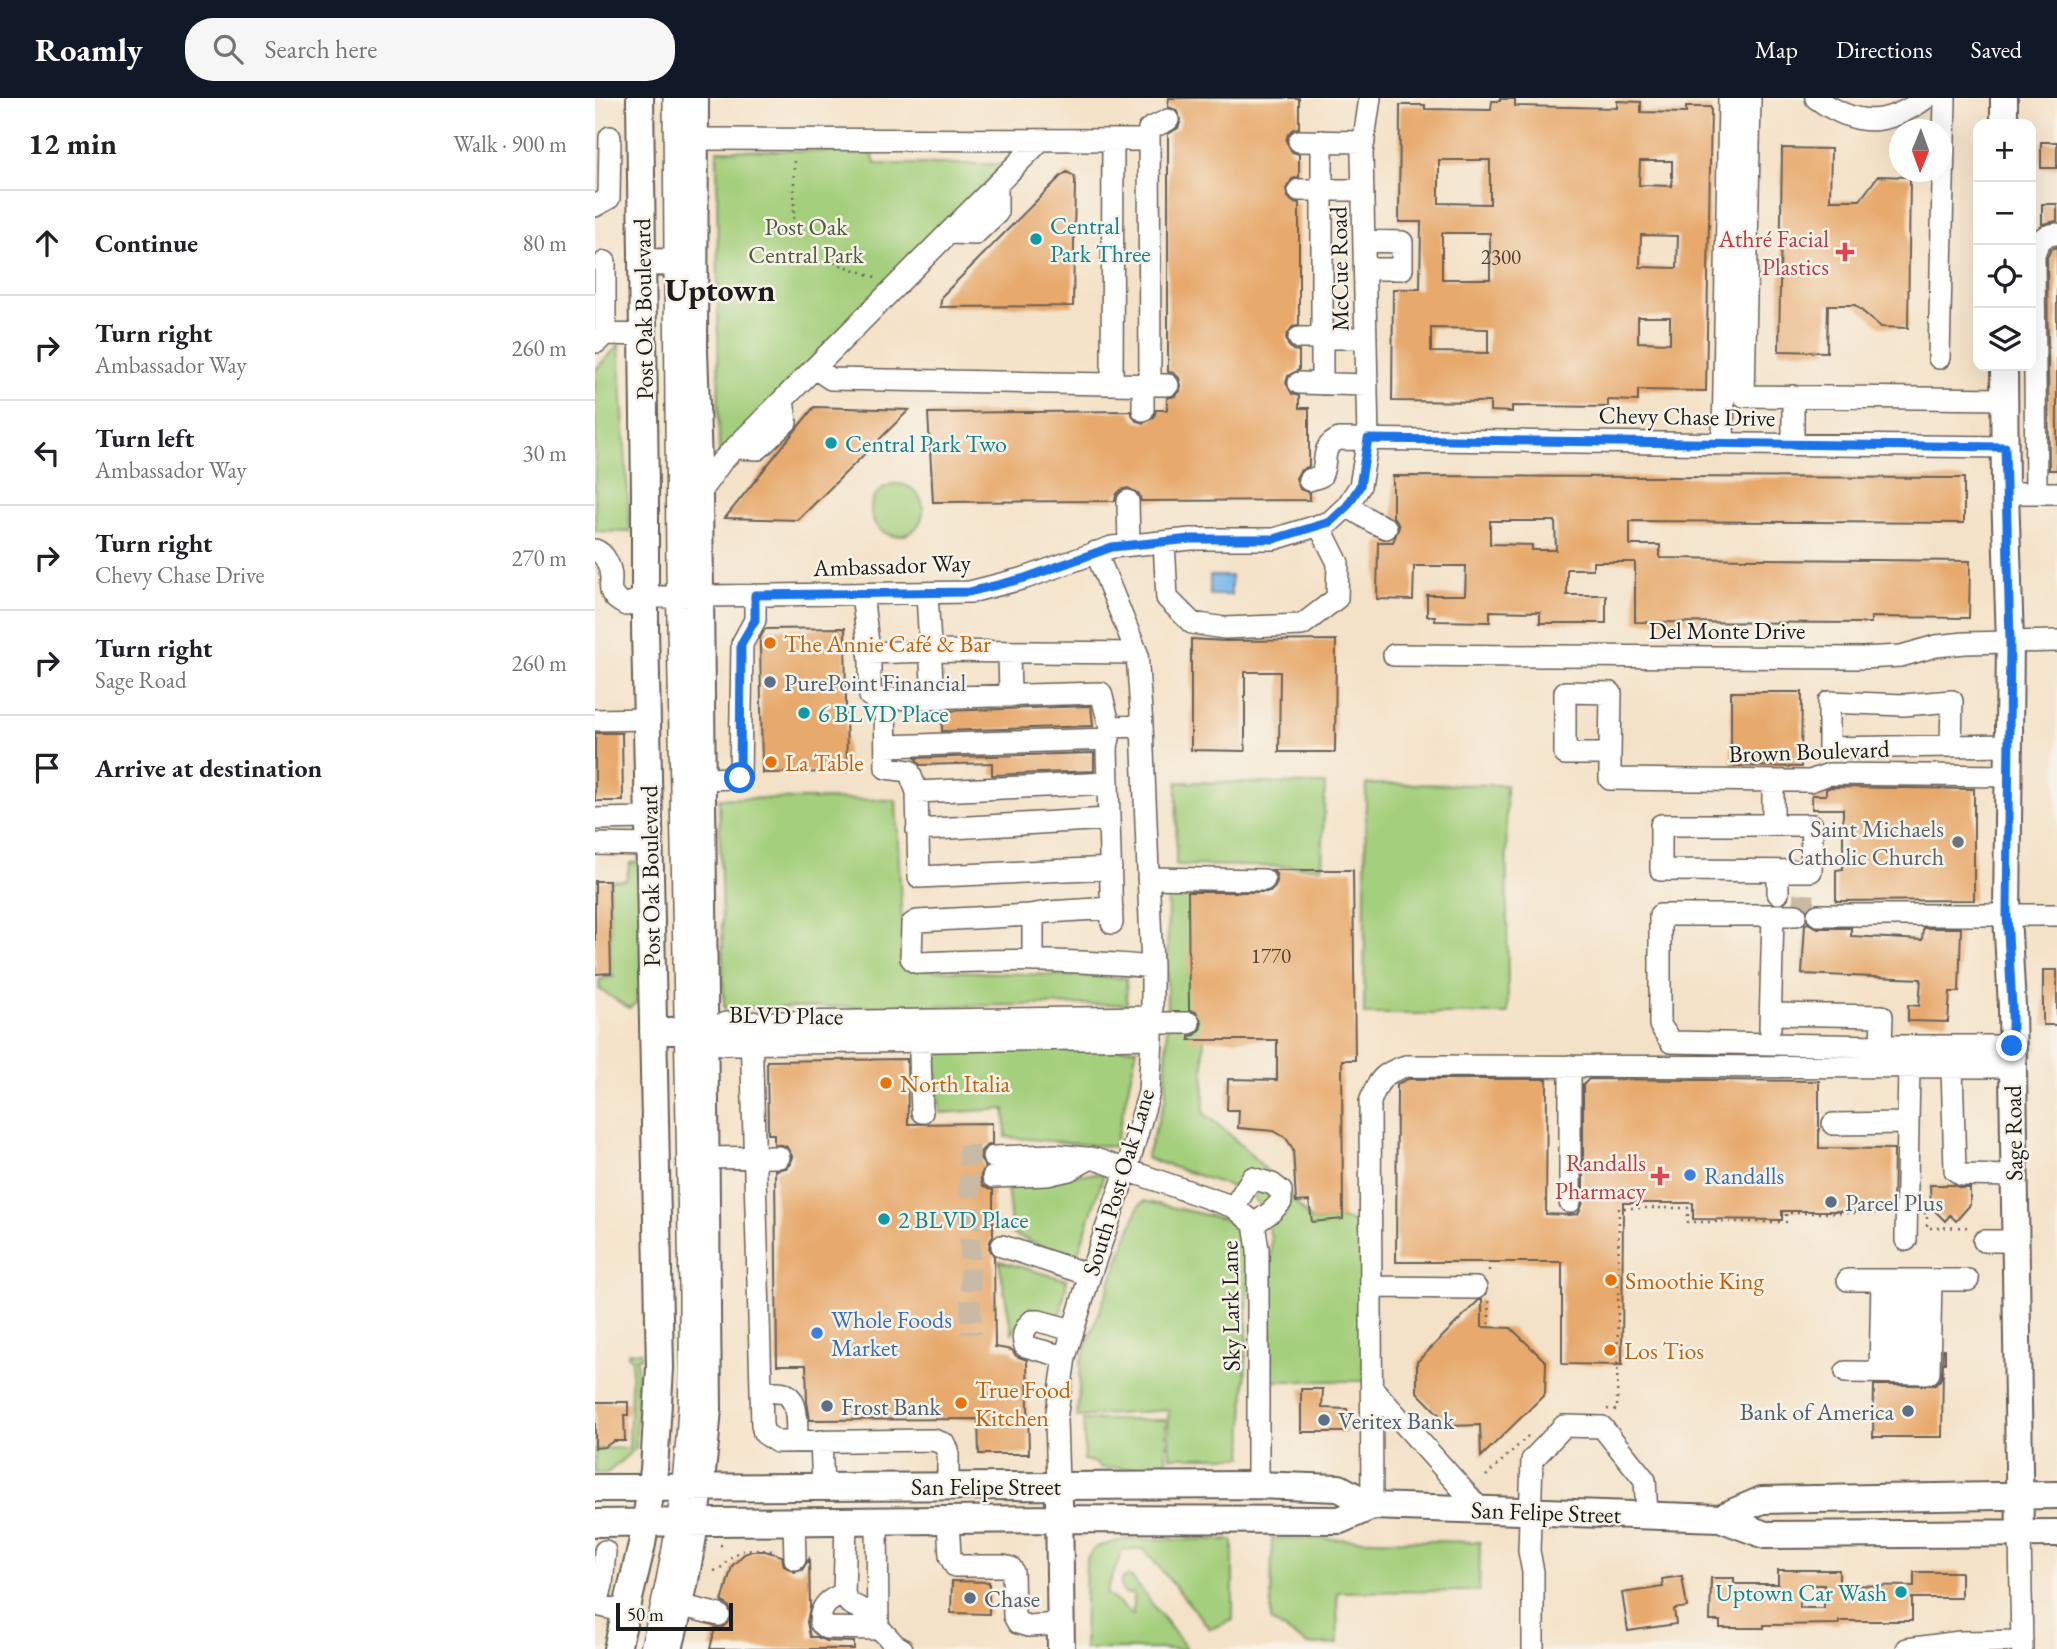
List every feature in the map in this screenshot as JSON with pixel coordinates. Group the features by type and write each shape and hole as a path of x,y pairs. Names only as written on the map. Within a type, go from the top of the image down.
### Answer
{"main road":[{"name":"Post Oak Boulevard","path":"641,98 669,263 694,351 719,456 699,493 647,719 650,845 679,1031 705,1158 708,1408 676,1488 671,1522 679,1605 669,1649"},
{"name":"Post Oak Boulevard","path":"617,1649 626,1612 671,1522 676,1488 659,1404 660,1368 679,1031 702,779 673,597 643,335 669,263 695,139 695,98"},
{"path":"2004,98 2004,119"},
{"name":"Sage Road","path":"2004,371 2010,641 2007,915 2012,1007 2015,1241 2018,1280 2020,1534"},
{"name":"South Post Oak Lane","path":"1058,1485 1061,1637"},
{"name":"San Felipe Street","path":"595,1488 1258,1485 1339,1488 1372,1506"},
{"name":"San Felipe Street","path":"1720,1518 1762,1500 2057,1495"},
{"name":"San Felipe Street","path":"595,1523 1059,1519 1339,1520 1372,1506 1720,1518 1765,1535 2057,1533"}],"street":[{"path":"662,98 669,263 679,1031"},
{"path":"669,263 674,98"},
{"name":"McCue Road","path":"1368,439 1363,190 1364,142 1370,98"},
{"path":"1723,443 1729,98"},
{"path":"1751,98 1744,396 2005,399"},
{"path":"1816,98 1833,111 1861,120 1881,120 1910,110 1926,98"},
{"path":"1939,358 1945,98"},
{"path":"1143,410 1153,384 1149,129 1168,120"},
{"path":"595,206 609,198 610,137"},
{"path":"695,139 1149,140"},
{"path":"719,456 783,400 1041,140"},
{"path":"1112,384 1113,141"},
{"path":"1299,141 1364,142"},
{"path":"1322,141 1322,384"},
{"path":"1299,190 1363,190"},
{"path":"2005,493 2046,493 2034,255 2043,237 2057,234"},
{"path":"1364,241 1402,242 1402,269 1365,269"},
{"path":"643,335 600,339 600,262 669,263"},
{"path":"1299,338 1366,338"},
{"path":"815,368 831,379 1153,384"},
{"path":"1299,383 1367,385"},
{"path":"1793,444 1794,396"},
{"name":"Chevy Chase Drive","path":"1310,480 1321,476 1326,448 1339,439 2005,447"},
{"path":"1368,439 1360,486 1347,506 1386,528"},
{"path":"1128,501 1129,545"},
{"name":"Ambassador Way","path":"673,597 969,592 1025,578 1112,547 1191,539 1274,539 1330,522 1347,506"},
{"path":"1164,542 1167,598 1192,623 1225,628 1302,625 1337,598 1338,563 1319,525"},
{"path":"595,550 601,552 608,563 611,576 619,583 673,597"},
{"name":"South Post Oak Lane","path":"1058,1485 1056,1419 1065,1357 1127,1169 1149,1092 1152,1026 1152,967 1137,653 1096,552"},
{"path":"927,593 933,698"},
{"path":"862,594 869,653 870,696 885,699 1101,693 1110,733 1108,783 1112,916 1048,912 917,921 912,924 911,958 920,963 981,960 1117,963 1152,967"},
{"path":"702,779 740,778 741,644 755,620 755,595"},
{"name":"Del Monte Drive","path":"1394,655 1863,658 1901,656 1936,646 1965,643 2057,641"},
{"path":"1009,652 1010,696"},
{"path":"869,653 1137,653"},
{"path":"1592,692 1593,656"},
{"path":"1565,692 1592,692 1611,693 1610,754 1565,754 1565,692"},
{"path":"885,699 886,768 909,771 917,792 919,877 1111,868"},
{"path":"1829,774 1829,702 1904,705 1952,701 1951,746"},
{"path":"595,720 647,719"},
{"path":"885,746 1110,733 1142,726"},
{"path":"1829,748 2009,745"},
{"name":"Brown Boulevard","path":"1610,754 1610,779 1810,781 1829,774 2009,776"},
{"path":"1773,781 1773,825"},
{"path":"917,792 1108,783"},
{"path":"595,819 650,818"},
{"path":"917,830 1109,819"},
{"path":"1661,825 1812,825 1811,871 1804,880 1779,871 1661,870 1661,825"},
{"path":"595,844 650,845"},
{"path":"1770,1044 1770,1014 1787,908 1779,871"},
{"path":"1148,878 1263,880"},
{"path":"2012,1057 1881,1046 1671,1042 1660,1025 1660,915 1787,908 2057,915"},
{"path":"1029,915 1034,918 1033,961"},
{"path":"1770,1014 1882,1016 1881,1046"},
{"name":"BLVD Place","path":"679,1031 721,1044 751,1033 1152,1026 1189,1023"},
{"path":"919,1030 922,1112"},
{"path":"751,1033 764,1433 777,1442 933,1440 944,1444 948,1450 948,1486"},
{"path":"1372,1506 1370,1102 1383,1076 1406,1066 1487,1072 1535,1072 1570,1066 1952,1067 2012,1057"},
{"path":"1570,1066 1570,1202"},
{"path":"1906,1240 1909,1067"},
{"path":"1952,1067 1955,1170 1962,1175 2014,1176"},
{"path":"1833,1124 1908,1123"},
{"name":"Sky Lark Lane","path":"993,1167 1056,1155 1091,1158 1234,1207 1254,1224 1258,1249 1258,1485"},
{"path":"705,1158 779,1157"},
{"path":"1234,1207 1252,1178 1264,1175 1282,1191 1281,1202 1254,1224"},
{"path":"1980,1234 2015,1241"},
{"path":"1002,1247 1090,1275"},
{"path":"1848,1280 1968,1280"},
{"path":"1901,1372 1906,1280"},
{"path":"1901,1372 1906,1280"},
{"path":"1371,1287 1476,1288"},
{"path":"1065,1357 1025,1346 1023,1335 1026,1326 1032,1321 1072,1330"},
{"path":"1846,1372 1901,1372"},
{"path":"1371,1388 1480,1509"},
{"path":"761,1392 787,1394 791,1398 795,1404 797,1441"},
{"path":"1532,1649 1534,1572 1529,1551 1532,1460 1564,1426 1602,1427 1645,1480 1647,1515"},
{"path":"821,1441 823,1487"},
{"path":"948,1520 950,1556 955,1566 1011,1568 1014,1616 1018,1623 1061,1637"},
{"path":"794,1521 795,1559"},
{"path":"846,1521 844,1594 849,1603 863,1610 878,1629 902,1649"},
{"path":"877,1521 878,1629"},
{"path":"640,1649 671,1522"},
{"path":"651,1649 660,1615 671,1522"},
{"name":"Sage Road","path":"2020,1534 2022,1645"},
{"path":"605,1551 602,1586 597,1605 626,1612"},
{"path":"844,1594 831,1598 824,1605 820,1623 826,1628 878,1629"},
{"path":"679,1605 719,1615"},
{"path":"1907,1649 1960,1642 2022,1645"}],"path":[{"path":"794,139 794,219"},
{"path":"827,260 898,285"},
{"path":"1617,1409 1619,1208 1688,1208 1688,1222 1786,1222 1786,1213 1927,1213 1927,1228 1980,1234"},
{"path":"720,1545 726,1546"},
{"path":"714,1571 723,1568 729,1559 740,1551 760,1548 772,1551"}],"green space":[{"name":"Post Oak Central Park","path":"717,150 871,152 876,164 1007,164 719,455"},
{"path":"619,345 630,532 595,531 595,370"},
{"path":"897,484 907,486 915,492 921,500 921,520 915,528 907,534 897,536 887,534 879,528 873,520 871,510 873,500 879,492 887,486"},
{"path":"1177,782 1325,784 1322,867 1176,865"},
{"path":"1366,784 1506,785 1508,1014 1364,1014"},
{"path":"719,798 896,800 904,969 1126,978 1127,1004 724,1008"},
{"path":"641,862 642,999 629,1008 599,989 600,979 614,977 611,973 609,881 626,880 630,863"},
{"path":"1168,896 1203,896 1204,1113 1261,1164 1312,1222 1343,1219 1360,1224 1364,1381 1271,1381 1271,1237 1265,1212 1248,1192 1146,1158 1166,1097"},
{"path":"1137,1048 1115,1147 1006,1137 1005,1109 940,1113 935,1053"},
{"path":"1006,1174 1104,1174 1076,1260 1012,1234"},
{"path":"1144,1201 1228,1220 1243,1230 1249,1255 1243,1457 1170,1457 1168,1410 1077,1417 1081,1361 1139,1206"},
{"path":"999,1261 1067,1280 1060,1316 1030,1307 1012,1333"},
{"path":"628,1352 641,1352 641,1357 637,1358 636,1448 607,1473 595,1473 595,1449 629,1448 632,1357 628,1356"},
{"path":"1083,1420 1166,1420 1166,1468 1101,1468 1096,1463 1083,1460"},
{"path":"1272,1538 1480,1542 1479,1591 1337,1592 1338,1644 1308,1645 1271,1621"},
{"path":"1127,1539 1233,1540 1233,1620 1210,1629 1145,1550 1123,1549 1106,1593 1133,1615 1133,1594 1125,1594 1121,1588 1121,1580 1127,1576 1133,1579 1187,1649 1084,1649 1086,1559 1096,1547"}],"water":[{"path":"1210,576 1231,576 1231,595 1210,595"}],"building":[{"path":"1169,98 1299,98 1299,128 1288,134 1286,141 1292,152 1299,154 1299,177 1292,179 1286,189 1288,197 1299,203 1299,325 1292,327 1286,337 1288,345 1299,351 1299,370 1288,376 1286,383 1292,394 1299,396 1299,408 1309,408 1309,466 1300,471 1296,478 1300,489 1310,493 1310,500 1141,501 1139,494 1128,488 1116,495 1115,501 933,502 928,413 1130,411 1136,421 1144,423 1154,417 1156,410 1167,410 1167,398 1180,391 1179,378 1168,372 1168,134 1178,128 1181,120 1176,110 1168,107"},
{"path":"1515,99 1515,106 1617,108 1617,101 1641,102 1641,112 1686,113 1686,107 1711,107 1706,391 1638,390 1638,401 1608,400 1608,407 1512,406 1512,412 1490,411 1490,402 1392,401 1393,289 1420,289 1421,222 1399,222 1400,105 1425,105 1425,109 1491,110 1492,101","holes":["1439,160 1490,160 1490,204 1439,203","1640,161 1672,161 1672,186 1639,185","1442,233 1490,233 1490,279 1442,279","1641,235 1678,236 1677,268 1640,267","1638,317 1670,317 1670,343 1638,342","1431,328 1488,329 1488,353 1431,352"]},
{"path":"2041,142 2057,142 2057,168 2041,168"},
{"name":"Athré Facial Plastics","path":"1782,148 1831,149 1830,200 1860,200 1878,176 1889,176 1889,182 1910,182 1908,328 1881,327 1855,305 1828,305 1827,352 1779,351"},
{"name":"Central Park Three","path":"1067,172 1074,176 1075,181 1073,306 940,307 942,296"},
{"path":"2042,204 2057,204 2057,221 2042,224"},
{"path":"2057,247 2057,470 2049,470 2047,257 2051,249"},
{"name":"Central Park Two","path":"814,407 909,410 798,520 725,518"},
{"path":"1393,476 1964,478 1964,523 1630,521 1630,545 1660,545 1660,558 1970,561 1969,618 1871,617 1871,623 1635,622 1635,562 1593,562 1593,569 1567,569 1567,595 1606,595 1606,623 1540,623 1540,612 1490,611 1490,622 1435,621 1435,616 1427,616 1427,595 1465,595 1466,566 1414,566 1413,600 1377,599 1378,542 1393,542 1399,527 1393,517","holes":["1490,521 1555,521 1556,550 1532,550 1532,545 1490,544"]},
{"name":"6 BLVD Place","path":"845,628 847,772 762,773 760,638 765,629"},
{"path":"1191,639 1336,640 1335,752 1279,752 1280,672 1245,672 1245,751 1191,750"},
{"path":"1731,692 1802,692 1801,767 1731,766"},
{"path":"1091,706 1093,726 942,731 942,711"},
{"path":"595,733 622,733 623,801 595,801"},
{"path":"1094,753 1094,771 992,775 992,763 920,765 915,758"},
{"path":"1826,789 1974,789 1974,900 1836,901 1836,870 1843,869 1843,809 1812,809 1812,795 1826,795"},
{"path":"1272,870 1353,870 1355,1060 1342,1060 1343,1219 1312,1222 1309,1201 1296,1202 1293,1149 1286,1138 1274,1131 1238,1128 1239,1110 1227,1110 1228,1079 1277,1080 1277,1040 1189,1040 1189,1036 1200,1030 1202,1022 1196,1012 1189,1010 1188,892 1270,892 1277,881"},
{"path":"595,881 609,881 611,973 595,974"},
{"path":"1805,924 1818,928 1851,928 1851,936 1922,940 1923,928 1961,928 1959,992 1950,992 1948,1022 1908,1021 1908,1005 1919,1006 1921,979 1802,974"},
{"path":"2043,970 2057,970 2057,1025 2043,1025"},
{"name":"2 BLVD Place","path":"907,1059 908,1124 992,1123 992,1144 981,1151 980,1158 985,1167 980,1177 982,1185 993,1190 993,1236 989,1248 994,1256 995,1347 1012,1350 1016,1356 1027,1360 1029,1454 979,1454 978,1419 810,1420 806,1365 777,1365 775,1170 786,1168 791,1163 792,1156 786,1146 774,1144 774,1134 768,1134 767,1061"},
{"path":"1408,1079 1547,1079 1546,1214 1569,1215 1578,1214 1583,1203 1583,1085 1589,1079 1819,1081 1819,1148 1894,1149 1893,1211 1782,1211 1782,1220 1693,1219 1693,1203 1623,1203 1622,1365 1562,1364 1562,1262 1396,1262 1397,1084"},
{"path":"1930,1185 1970,1188 1970,1205 1956,1221 1950,1215 1945,1221 1931,1207"},
{"path":"1482,1300 1482,1327 1511,1328 1546,1362 1545,1394 1481,1457 1480,1425 1450,1426 1417,1392 1417,1362"},
{"name":"Bank of America","path":"1943,1349 1945,1363 1942,1437 1873,1437 1874,1385 1935,1385 1942,1374"},
{"name":"Veritex Bank","path":"1301,1389 1323,1389 1322,1408 1347,1409 1347,1432 1301,1432"},
{"path":"595,1402 628,1402 628,1415 624,1415 625,1441 614,1441 604,1447 595,1448"},
{"path":"765,1551 782,1556 784,1566 795,1572 802,1570 809,1559 810,1607 807,1622 810,1637 826,1641 854,1642 854,1649 710,1649 715,1628 723,1627 731,1619 728,1605 722,1602 732,1566 744,1554"},
{"path":"1778,1570 1839,1570 1839,1585 1914,1586 1914,1572 1961,1572 1961,1598 1912,1598 1912,1621 1839,1621 1839,1624 1720,1628 1720,1621 1710,1621 1711,1578 1734,1578 1734,1584 1778,1584","holes":["1800,1585 1824,1585 1824,1608 1800,1608"]},
{"path":"1682,1576 1687,1607 1674,1609 1676,1624 1628,1631 1622,1593 1663,1587 1662,1579"},
{"name":"Chase","path":"952,1581 989,1582 989,1614 951,1613"}],"tunnel":[{"path":"1803,915 1804,889"},
{"path":"969,1145 971,1334"}],"place":[{"name":"Central Park Three","path":"1036,239"},
{"name":"Athré Facial Plastics","path":"1845,252"},
{"name":"Central Park Two","path":"831,443"},
{"name":"The Annie Café & Bar","path":"770,643"},
{"name":"PurePoint Financial","path":"770,682"},
{"name":"6 BLVD Place","path":"804,713"},
{"name":"La Table","path":"771,762"},
{"name":"Saint Michaels Catholic Church","path":"1958,842"},
{"name":"North Italia","path":"886,1083"},
{"name":"Randalls","path":"1690,1175"},
{"name":"Randalls Pharmacy","path":"1660,1176"},
{"name":"Parcel Plus","path":"1831,1202"},
{"name":"2 BLVD Place","path":"884,1219"},
{"name":"Smoothie King","path":"1611,1280"},
{"name":"Whole Foods Market","path":"817,1333"},
{"name":"Los Tios","path":"1610,1350"},
{"name":"True Food Kitchen","path":"961,1403"},
{"name":"Frost Bank","path":"827,1406"},
{"name":"Bank of America","path":"1908,1411"},
{"name":"Veritex Bank","path":"1324,1420"},
{"name":"Uptown Car Wash","path":"1901,1592"},
{"name":"Chase","path":"970,1598"}],"district":[{"name":"Uptown","path":"720,290"}],"route":[{"path":"740,778 741,644 755,620 755,595 969,592 1025,578 1112,547 1191,539 1274,539 1330,522 1347,506 1360,486 1368,439 2005,447 2010,641 2007,915 2012,1046"}]}
